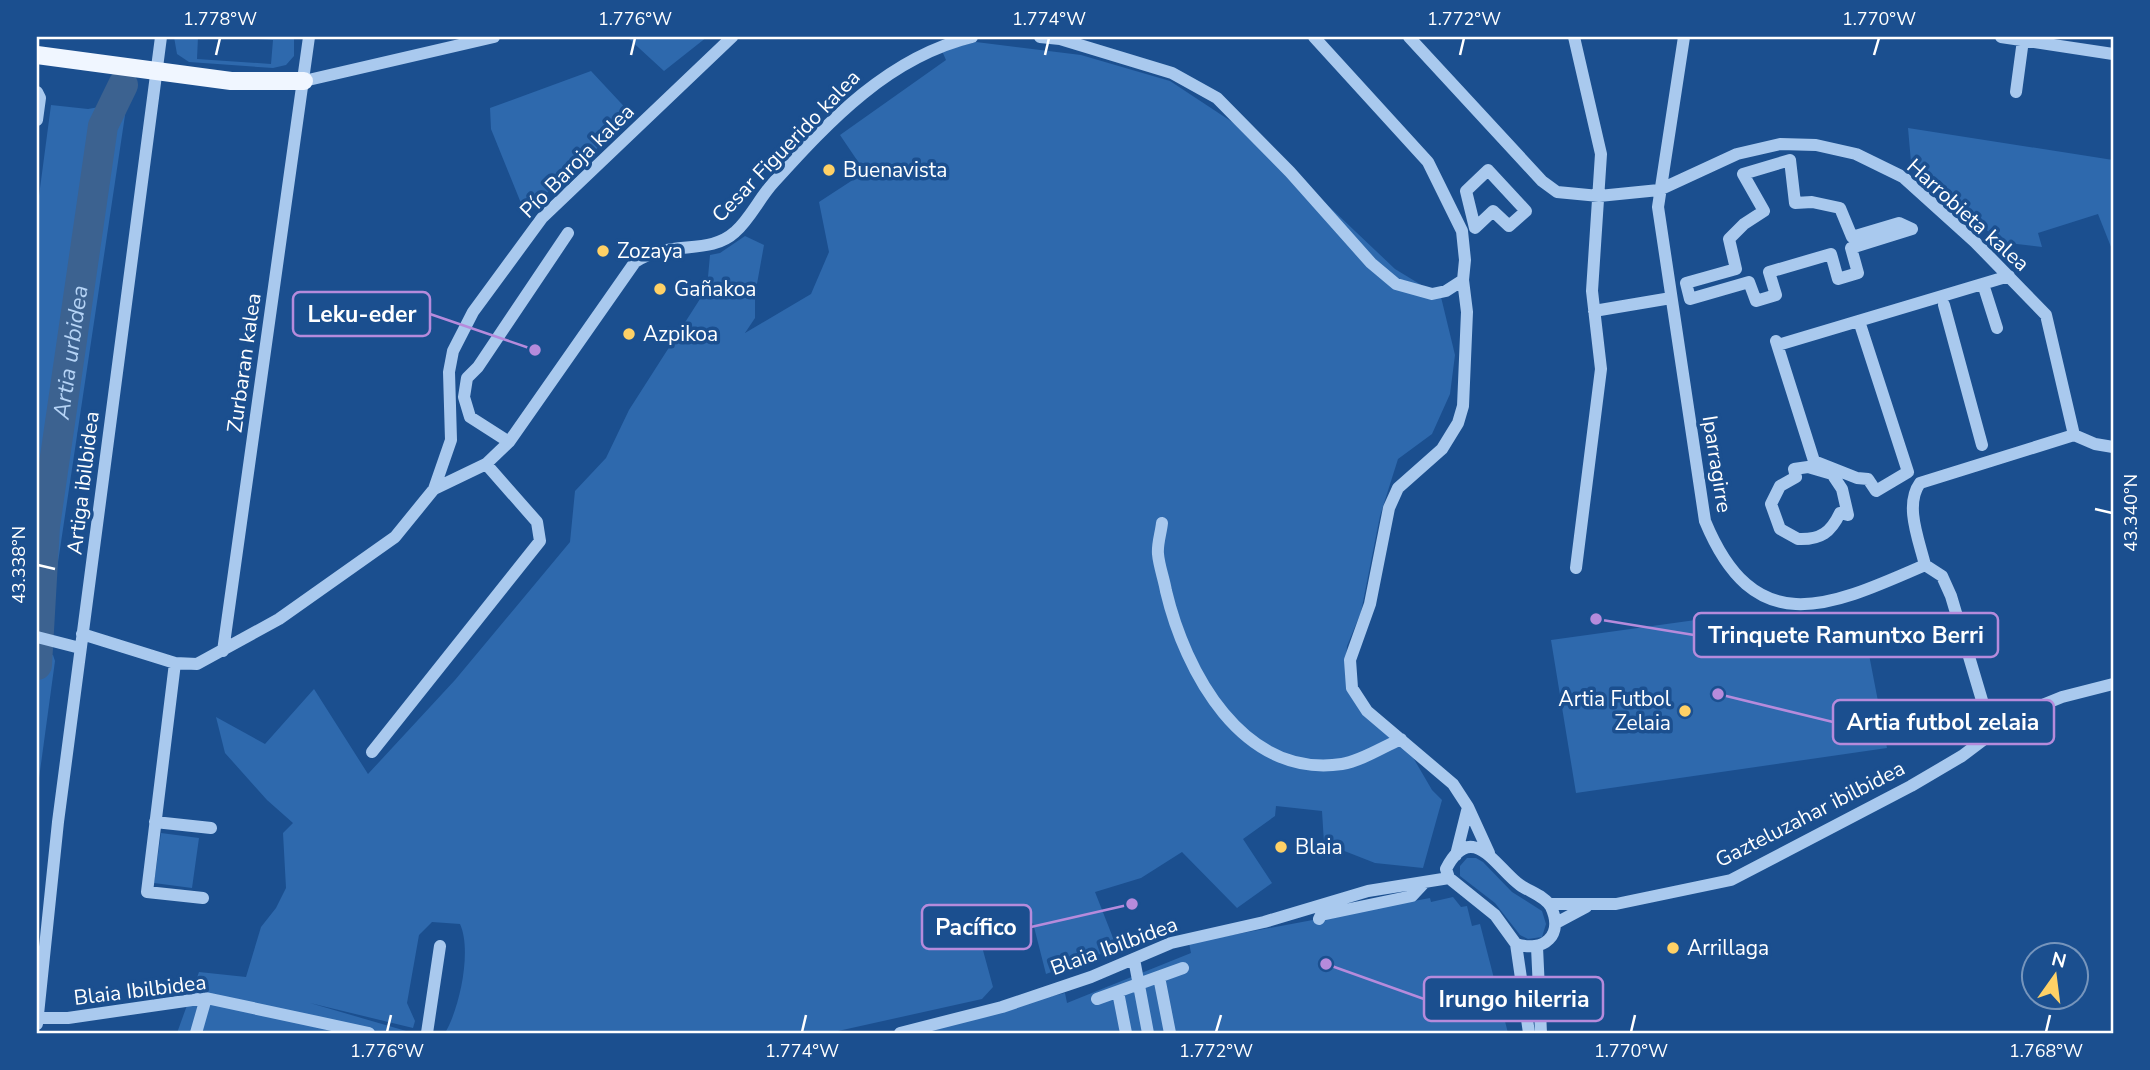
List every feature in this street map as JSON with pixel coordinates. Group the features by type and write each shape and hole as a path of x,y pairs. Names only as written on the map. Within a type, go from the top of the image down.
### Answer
{"main road":[{"path":"37,55 231,81 304,81"}],"street":[{"name":"Artiga ibilbidea","path":"37,1024 80,648 161,37"},
{"name":"Zurbaran kalea","path":"223,651 309,37"},
{"path":"304,81 494,37"},
{"name":"Pío Baroja kalea","path":"434,489 451,440 449,372 453,351 473,312 542,218 732,37"},
{"name":"Cesar Figuerido kalea","path":"82,634 175,663 197,664 279,619 395,537 434,489 486,464 509,442 635,262 650,252 668,247 698,247 719,242 735,233 775,181 874,82 909,60 944,43 972,37"},
{"path":"1040,37 1060,39 1172,73 1217,98 1290,172 1371,262 1396,284 1432,293 1446,290 1463,279"},
{"path":"1314,37 1428,162 1462,231 1465,260 1463,279 1467,312 1463,406 1451,437 1398,488 1389,508 1370,604 1350,660 1352,688 1367,711 1446,776 1468,807 1489,853 1518,884 1550,904 1556,923 1552,936 1543,946 1516,944"},
{"name":"Harrobieta kalea","path":"1409,37 1542,181 1557,192 1599,196 1659,190 1737,154 1780,144 1816,145 1856,154 1903,177 2009,276 2046,315 2074,435"},
{"path":"1574,37 1601,154 1592,291 1601,369 1576,568"},
{"name":"Iparragirre","path":"1684,37 1658,207 1705,521 1731,571 1747,588 1767,599 1788,605 1810,605 1881,584 1925,565"},
{"path":"2001,37 2113,54"},
{"path":"2015,92 2023,40"},
{"path":"37,92 40,97 37,120"},
{"path":"1790,160 1795,203 1812,202 1840,208 1852,237 1899,223 1912,229 1851,248 1858,273 1838,279 1831,254 1769,272 1776,295 1756,301 1749,282 1690,299 1686,283 1736,269 1729,239 1744,224 1764,211 1743,174 1790,160"},
{"path":"1488,170 1526,211 1509,226 1493,211 1475,228 1466,191 1488,170"},
{"path":"509,442 470,416 464,397 467,378 478,367 568,233"},
{"path":"1859,321 1908,472 1876,491 1868,479 1857,478 1814,461 1777,343 2009,276"},
{"path":"1983,284 1997,328"},
{"path":"1594,311 1671,298"},
{"path":"1944,305 1982,444"},
{"path":"449,372 467,378"},
{"path":"1992,734 1951,596 1942,576 1925,565 1913,517 1914,492 1920,483 2074,435 2095,444 2113,447"},
{"path":"372,752 540,541 537,522 486,464"},
{"path":"1808,467 1832,474 1842,489 1848,515 1840,513 1833,527 1817,538 1798,539 1787,535 1774,520 1771,504 1780,486 1796,477 1794,469 1808,467"},
{"path":"1162,523 1158,554 1176,630 1220,711 1240,732 1253,743 1292,760 1315,764 1343,764 1401,739"},
{"path":"37,637 80,648"},
{"path":"175,663 147,892 202,898"},
{"name":"Gazteluzahar ibilbidea","path":"1550,904 1586,907 1616,904 1731,880 1911,786 2015,716 2062,696 2113,684"},
{"path":"1468,807 1456,855 1448,873 1495,915 1516,944 1529,1033"},
{"path":"155,822 211,828"},
{"path":"1456,855 1463,850 1477,848 1489,853"},
{"name":"Blaia Ibilbidea","path":"900,1033 1002,1007 1135,959 1171,943 1264,922 1368,891 1425,882 1448,873"},
{"path":"1320,919 1321,915 1412,896 1425,882"},
{"name":"Gazteluzahar ibilbidea","path":"1556,923 1586,907"},
{"path":"427,1033 440,946"},
{"path":"1537,947 1541,1033"},
{"path":"1135,959 1148,1033"},
{"path":"1097,999 1183,968"},
{"path":"1159,976 1170,1033"},
{"path":"1118,992 1126,1033"},
{"path":"196,1033 205,998"},
{"name":"Blaia Ibilbidea","path":"37,1018 68,1018 205,998 369,1033"}],"shaded area":[{"path":"174,37 198,37 197,59 271,64 273,40 224,37 294,37 294,56 286,65 273,68 189,62 177,54"},
{"path":"627,37 707,37 664,71"},
{"path":"976,42 1081,55 1170,81 1258,139 1395,269 1441,297 1455,355 1450,394 1432,434 1398,459 1380,516 1361,612 1347,646 1345,675 1365,707 1404,742 1432,790 1442,800 1423,868 1375,863 1324,843 1322,811 1276,806 1275,816 1243,839 1272,883 1237,908 1182,852 1141,878 1095,892 1117,948 1046,974 1033,923 981,943 993,987 982,999 829,1033 445,1033 460,994 465,948 460,924 432,922 419,935 407,1003 415,1021 413,1028 310,1003 413,1033 177,1033 199,972 246,977 261,927 276,908 286,888 283,833 293,823 267,800 225,753 216,717 265,744 314,689 368,774 455,680 570,542 575,491 606,458 629,410 707,288 710,255 720,253 745,236 764,245 755,295 755,318 745,333 811,294 829,252 819,202 865,172 840,135 946,60 942,51"},
{"path":"591,71 633,116 525,213 491,129 490,108"},
{"path":"127,102 51,609 37,604 37,211 51,105 88,109"},
{"path":"1908,128 2113,160 2113,252 2098,214 2038,233 2042,247 2000,242 1911,162"},
{"name":"Artia Futbol Zelaia","path":"1861,613 1887,748 1576,793 1551,640 1739,614 1758,627"},
{"path":"37,654 53,655 55,661 37,793"},
{"path":"161,833 199,838 192,888 154,883"},
{"path":"1467,858 1476,858 1483,862 1512,892 1542,911 1546,924 1542,937 1528,939 1520,935 1495,903 1460,876 1460,866"},
{"path":"1453,897 1461,907 1467,906 1472,926 1480,924 1508,1033 897,1033 1065,993 1067,1003 1191,953 1189,943 1430,898 1431,902"}],"waterway":[{"name":"Artia urbidea","path":"37,665 45,526 103,126 123,85"}],"place":[{"name":"Buenavista","path":"829,170"},
{"name":"Zozaya","path":"603,251"},
{"name":"Gañakoa","path":"660,289"},
{"name":"Azpikoa","path":"629,334"},
{"name":"Leku-eder","path":"535,350"},
{"name":"Trinquete Ramuntxo Berri","path":"1596,619"},
{"name":"Artia futbol zelaia","path":"1718,694"},
{"name":"Artia Futbol Zelaia","path":"1685,711"},
{"name":"Blaia","path":"1281,847"},
{"name":"Pacífico","path":"1132,904"},
{"name":"Arrillaga","path":"1673,948"},
{"name":"Irungo hilerria","path":"1326,964"}]}
